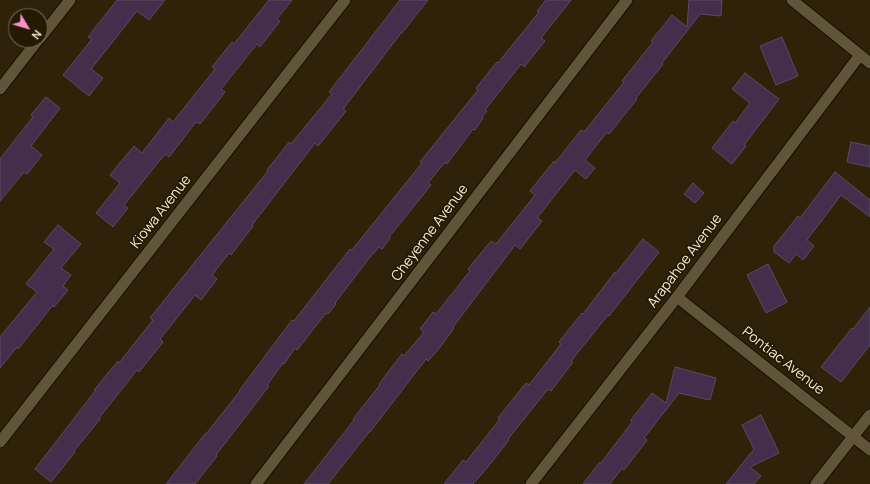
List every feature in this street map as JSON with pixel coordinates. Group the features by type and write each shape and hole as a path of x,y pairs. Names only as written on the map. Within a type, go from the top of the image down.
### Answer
{"street":[{"path":"48,28 70,0"},
{"name":"Kiowa Avenue","path":"0,442 345,0"},
{"name":"Cheyenne Avenue","path":"256,484 627,0"},
{"path":"792,0 870,63"},
{"path":"0,89 32,48"},
{"name":"Arapahoe Avenue","path":"531,484 677,297 860,56"},
{"name":"Pontiac Avenue","path":"677,297 870,450"},
{"path":"816,484 870,416"}],"building":[{"path":"117,0 165,0 149,20 137,11 91,69 103,78 89,96 63,75 92,39 88,37"},
{"path":"269,0 292,0 277,19 280,21 260,47 257,44 221,89 225,92 200,124 196,122 169,157 165,154 124,205 128,208 113,227 96,213 120,183 110,175 134,146 142,153 169,118 173,122 215,69 212,67 232,42 234,44"},
{"path":"400,0 428,0 343,109 346,111 318,146 315,143 231,255 229,253 212,275 217,279 201,300 195,295 160,339 163,342 139,372 137,370 51,482 35,469 96,390 94,390 118,361 119,363 153,320 150,318 268,171 267,170 289,142 291,144 332,94 329,92"},
{"path":"546,0 571,0 541,38 545,41 524,67 521,64 485,110 487,111 475,130 473,129 447,164 445,162 428,183 431,185 389,237 390,238 382,249 379,247 373,253 328,314 326,313 297,350 295,348 284,364 283,363 267,385 269,386 195,484 166,484 240,391 292,320 294,321 350,249 352,250 422,163 420,162 478,90 476,88 539,12 537,11"},
{"path":"689,0 722,0 721,16 700,14 636,98 637,99 609,134 607,132 585,160 595,168 586,179 575,170 537,218 542,221 520,249 515,245 453,327 454,328 438,350 428,361 426,359 328,484 304,484 354,420 353,419 402,354 404,356 424,332 420,329 433,312 436,314 470,271 468,269 491,241 496,244 535,195 530,191 554,161 555,163 581,130 584,132 624,82 622,81 672,15 687,27"},
{"path":"782,37 798,76 776,85 760,46"},
{"path":"745,73 779,99 744,145 746,146 732,164 712,148 733,121 735,123 750,103 732,89"},
{"path":"46,97 60,108 31,146 42,155 27,174 24,172 0,201 0,159 33,117 31,115"},
{"path":"851,142 870,146 870,167 847,162"},
{"path":"835,172 870,200 870,217 841,195 807,240 814,246 803,260 796,254 789,263 774,252 774,246 798,216 800,218"},
{"path":"693,183 704,193 695,203 684,194"},
{"path":"58,225 81,244 61,268 71,275 63,286 68,290 54,307 53,305 18,349 17,347 0,368 0,337 37,292 26,284 54,249 44,242"},
{"path":"643,239 659,252 609,316 608,315 571,361 573,362 551,391 548,389 473,484 444,484 463,460 466,462 526,383 529,385 561,344 559,342"},
{"path":"768,264 787,302 766,313 747,275"},
{"path":"870,307 870,345 841,382 821,367"},
{"path":"675,367 716,378 710,400 679,393 644,438 647,440 624,470 622,468 610,484 583,484 600,462 601,463 652,393 666,403"},
{"path":"761,415 779,453 750,467 761,476 754,484 726,484 754,449 742,425"}]}
